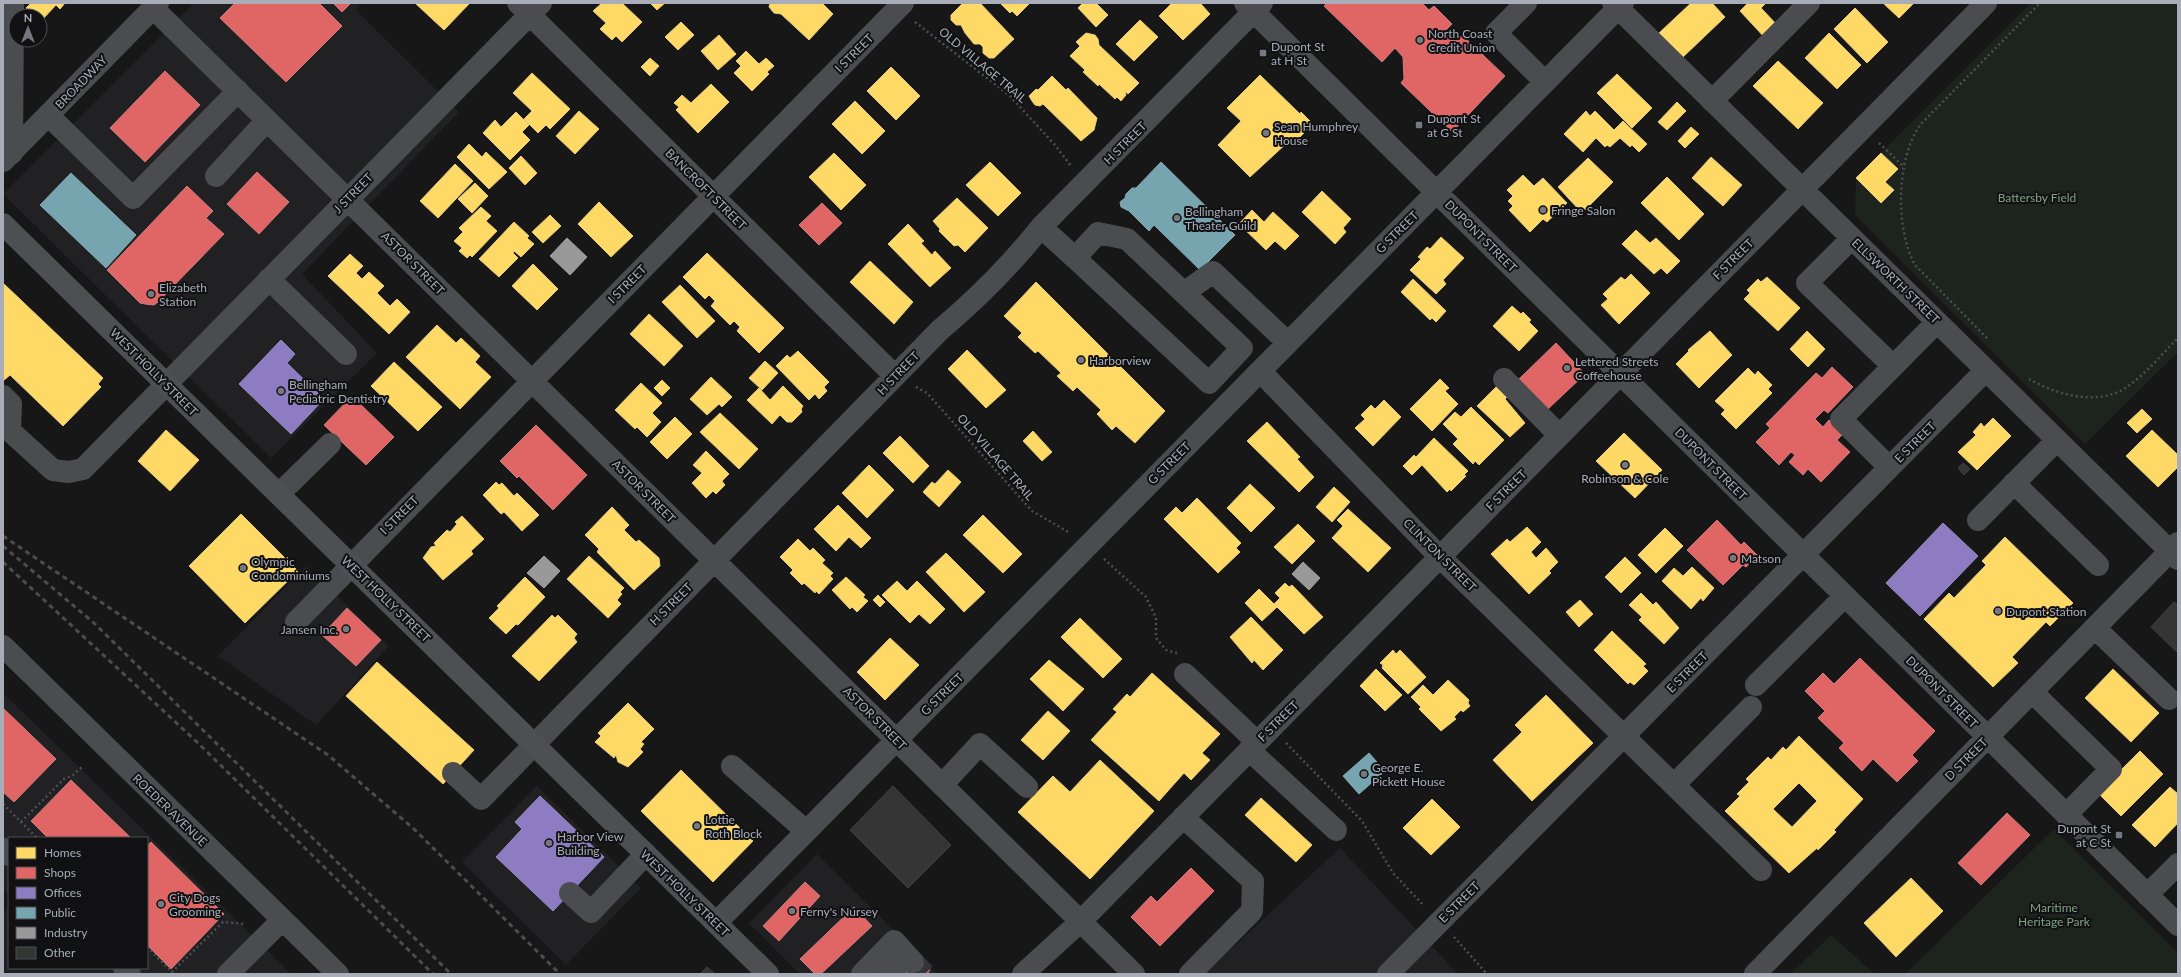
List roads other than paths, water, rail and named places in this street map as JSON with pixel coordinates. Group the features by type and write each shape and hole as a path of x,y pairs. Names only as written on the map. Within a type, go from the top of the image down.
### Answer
{"main road":[{"name":"WEST HOLLY STREET","path":"3,224 768,974"}],"street":[{"path":"7,157 12,3"},
{"path":"1526,3 1496,33 1545,82"},
{"path":"1712,101 1809,3"},
{"name":"F STREET","path":"1023,974 1080,921 1986,3"},
{"name":"BROADWAY","path":"7,157 155,5"},
{"name":"ASTOR STREET","path":"155,5 267,120 1134,974"},
{"name":"G STREET","path":"716,923 1545,82 1618,5"},
{"name":"ELLSWORTH STREET","path":"1618,5 1712,101 2057,440 2175,551"},
{"name":"I STREET","path":"296,622 351,564 900,6"},
{"name":"H STREET","path":"453,773 481,799 533,743 940,330 982,294 1016,259 1041,227 1254,6"},
{"name":"DUPONT STREET","path":"1254,6 1436,192 2178,925"},
{"name":"BANCROFT STREET","path":"530,7 713,196 895,376"},
{"name":"J STREET","path":"3,396 10,404 10,431 53,470 69,472 83,469 347,199 530,7"},
{"path":"48,115 133,198 238,91"},
{"path":"216,176 267,120"},
{"path":"1041,227 1074,258 1209,383 1242,348 1127,239 1098,233 1074,258"},
{"path":"1852,238 1807,283 1893,366"},
{"path":"1184,293 1213,272 1288,343"},
{"path":"269,279 346,354"},
{"path":"1889,467 1841,419 1937,322"},
{"name":"CLINTON STREET","path":"1232,358 1257,374 1440,556 1761,870"},
{"name":"E STREET","path":"1388,974 1986,370"},
{"path":"1504,379 1559,435"},
{"path":"1978,520 2057,440"},
{"path":"279,494 330,444"},
{"path":"2014,483 2098,565"},
{"name":"D STREET","path":"1755,974 2095,628 2175,551"},
{"path":"1756,685 1845,596"},
{"path":"2095,628 2169,699"},
{"name":"ROEDER AVENUE","path":"3,646 338,974"},
{"path":"1185,674 1253,746 1336,830"},
{"path":"2032,692 2111,769 2066,815"},
{"path":"1674,784 1751,707"},
{"path":"942,785 980,744 1027,787"},
{"path":"732,766 806,831"},
{"path":"1183,817 1253,881 1252,911 1190,974"},
{"path":"570,893 591,912 646,854"},
{"path":"2147,895 2178,864"},
{"path":"228,974 282,920"},
{"path":"862,974 894,941 904,968"}],"tunnel":[{"path":"913,962 925,974"}],"railway":[{"path":"3,536 328,755 414,829 560,974"},
{"path":"3,546 94,623 451,974"},
{"path":"3,562 197,742 433,974"}],"place":[{"name":"North Coast Credit Union","path":"1420,40"},
{"name":"Dupont St at H St","path":"1263,53"},
{"name":"Dupont St at G St","path":"1419,125"},
{"name":"Sean Humphrey House","path":"1266,133"},
{"name":"Fringe Salon","path":"1543,210"},
{"name":"Bellingham Theater Guild","path":"1177,218"},
{"name":"Elizabeth Station","path":"151,294"},
{"name":"Harborview","path":"1081,360"},
{"name":"Lettered Streets Coffeehouse","path":"1567,368"},
{"name":"Bellingham Pediatric Dentistry","path":"281,391"},
{"name":"Robinson & Cole","path":"1625,465"},
{"name":"Matson","path":"1733,558"},
{"name":"Olympic Condominiums","path":"243,568"},
{"name":"Dupont Station","path":"1998,611"},
{"name":"Jansen Inc.","path":"346,629"},
{"name":"George E. Pickett House","path":"1364,774"},
{"name":"Lottie Roth Block","path":"697,826"},
{"name":"Dupont St at C St","path":"2119,835"},
{"name":"Harbor View Building","path":"549,843"},
{"name":"City Dogs Grooming","path":"161,904"},
{"name":"Ferny's Nursey","path":"792,911"}],"park label":[{"name":"Battersby Field","path":"2037,197"},
{"name":"Maritime Heritage Park","path":"2054,914"}]}
